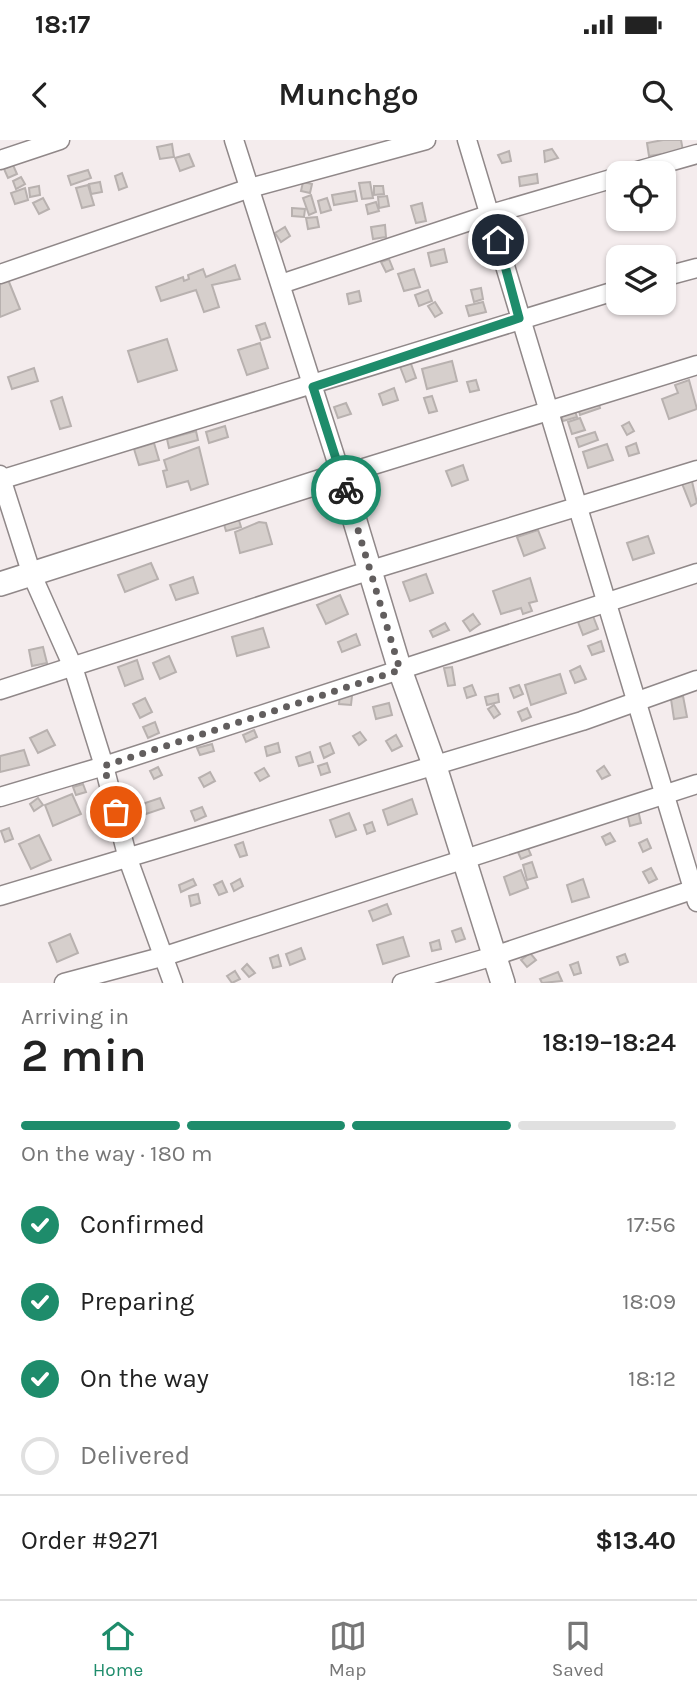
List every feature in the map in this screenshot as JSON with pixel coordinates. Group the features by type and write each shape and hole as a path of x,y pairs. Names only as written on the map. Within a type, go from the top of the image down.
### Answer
{"street":[{"path":"0,160 60,140"},
{"path":"234,140 371,570 400,670 435,767 503,983"},
{"path":"0,274 250,188 426,140"},
{"path":"402,983 695,896 467,140"},
{"path":"672,161 697,154"},
{"path":"281,284 491,214 606,180"},
{"path":"676,274 697,268"},
{"path":"173,983 128,859 104,766 73,667 32,575 0,478 313,387 519,318 606,293"},
{"path":"0,584 697,365"},
{"path":"0,690 371,570 697,470"},
{"path":"0,797 104,766 697,573"},
{"path":"0,896 435,767 697,680"},
{"path":"64,983 165,956 697,784"}],"building":[{"path":"681,140 683,151 649,156 647,143"},
{"path":"172,144 174,157 160,159 157,147"},
{"path":"552,149 558,158 545,162 544,151"},
{"path":"509,151 511,161 502,163 498,155"},
{"path":"189,154 194,166 180,171 175,158"},
{"path":"13,165 17,174 8,178 4,169"},
{"path":"88,170 91,178 71,185 68,176"},
{"path":"122,173 127,187 119,190 115,176"},
{"path":"537,174 538,183 520,186 519,177"},
{"path":"21,177 25,184 16,189 13,181"},
{"path":"100,182 102,192 91,194 89,184"},
{"path":"303,182 312,184 310,193 301,191"},
{"path":"370,182 373,198 362,199 359,183"},
{"path":"88,185 94,205 82,208 76,188"},
{"path":"39,186 40,195 30,197 29,188"},
{"path":"374,186 383,186 384,194 374,195"},
{"path":"25,188 28,200 15,204 11,193"},
{"path":"355,191 357,201 334,205 332,195"},
{"path":"311,195 316,212 309,215 303,198"},
{"path":"387,196 389,206 379,208 378,197"},
{"path":"43,198 49,209 39,214 33,203"},
{"path":"327,198 331,210 321,213 318,201"},
{"path":"376,202 379,211 368,214 366,205"},
{"path":"422,203 426,221 416,223 411,206"},
{"path":"292,208 305,209 304,217 292,216"},
{"path":"317,217 319,227 308,229 306,218"},
{"path":"385,225 386,237 373,239 371,227"},
{"path":"285,227 290,236 281,242 275,233"},
{"path":"444,249 447,262 431,266 428,253"},
{"path":"389,259 393,269 386,272 381,262"},
{"path":"235,265 240,279 212,285 219,307 204,312 196,290 161,301 156,287 183,277 184,281 189,279 188,275 203,269 206,277"},
{"path":"414,269 420,287 404,291 398,274"},
{"path":"7,277 20,309 0,317 0,280"},
{"path":"481,288 483,299 474,302 471,290"},
{"path":"428,290 432,301 419,306 415,295"},
{"path":"359,291 361,301 349,304 347,294"},
{"path":"435,302 442,313 435,317 428,306"},
{"path":"483,302 486,312 469,316 466,306"},
{"path":"265,323 270,337 261,340 256,326"},
{"path":"167,339 177,370 138,382 128,351"},
{"path":"260,343 268,368 247,375 238,350"},
{"path":"410,361 416,378 406,382 399,364"},
{"path":"452,361 457,381 427,389 422,369"},
{"path":"34,368 38,381 12,389 8,377"},
{"path":"476,380 479,390 470,392 467,382"},
{"path":"689,380 697,409 669,419 662,399 678,393 675,385"},
{"path":"394,388 398,400 383,405 379,394"},
{"path":"432,396 437,411 429,413 424,398"},
{"path":"62,397 71,426 60,429 51,401"},
{"path":"346,403 351,414 338,418 334,407"},
{"path":"599,404 600,408 580,415 579,411"},
{"path":"574,408 577,417 563,421 560,412"},
{"path":"580,418 585,430 572,434 568,422"},
{"path":"629,422 634,431 627,435 622,426"},
{"path":"225,426 228,437 209,443 206,432"},
{"path":"196,431 198,440 169,448 167,439"},
{"path":"595,432 598,440 579,447 576,438"},
{"path":"154,443 159,460 139,465 134,449"},
{"path":"636,443 639,453 629,456 626,447"},
{"path":"607,444 613,460 588,468 583,452"},
{"path":"199,447 208,484 191,490 188,481 167,487 163,471 167,470 164,460"},
{"path":"463,465 468,480 452,486 446,471"},
{"path":"691,477 697,503 691,506 681,481"},
{"path":"238,517 241,527 226,531 223,521"},
{"path":"259,522 266,523 272,544 240,553 235,532"},
{"path":"538,530 545,548 524,556 517,537"},
{"path":"648,536 654,553 633,560 627,543"},
{"path":"151,563 158,579 125,592 118,575"},
{"path":"426,574 433,593 410,601 403,582"},
{"path":"193,577 198,593 176,600 170,585"},
{"path":"530,578 537,601 529,603 532,611 523,614 521,608 501,614 493,591"},
{"path":"340,595 348,614 326,624 317,605"},
{"path":"473,614 480,624 470,631 463,621"},
{"path":"593,616 598,629 583,635 578,622"},
{"path":"445,623 449,630 433,637 430,631"},
{"path":"263,628 269,647 237,656 232,637"},
{"path":"356,634 360,645 342,652 338,642"},
{"path":"601,641 604,651 592,655 588,646"},
{"path":"43,647 47,663 32,666 29,650"},
{"path":"169,656 176,672 160,679 153,663"},
{"path":"137,660 143,679 125,686 118,667"},
{"path":"580,666 586,679 575,683 570,671"},
{"path":"452,667 455,685 448,686 444,668"},
{"path":"560,674 566,693 531,705 525,685"},
{"path":"472,685 476,695 467,698 464,688"},
{"path":"519,685 523,694 514,698 510,688"},
{"path":"498,694 499,702 487,705 485,697"},
{"path":"340,695 352,696 351,705 339,704"},
{"path":"683,696 687,717 674,719 671,699"},
{"path":"145,698 152,712 140,718 133,704"},
{"path":"389,703 392,715 376,719 373,707"},
{"path":"494,705 500,714 494,718 488,709"},
{"path":"527,708 531,717 522,721 518,712"},
{"path":"155,722 159,733 148,738 143,727"},
{"path":"47,730 55,745 38,753 30,738"},
{"path":"254,730 257,737 246,742 243,735"},
{"path":"360,732 366,740 359,745 353,736"},
{"path":"396,735 402,746 392,751 386,741"},
{"path":"278,743 280,752 267,756 265,747"},
{"path":"330,743 334,753 324,758 320,747"},
{"path":"212,744 214,751 200,755 197,748"},
{"path":"24,750 29,765 0,772 0,756"},
{"path":"310,752 313,762 299,766 296,757"},
{"path":"327,763 330,772 321,775 318,766"},
{"path":"604,766 610,775 602,779 597,771"},
{"path":"158,767 162,775 154,779 150,771"},
{"path":"264,768 269,776 260,781 255,773"},
{"path":"210,772 215,781 204,787 199,778"},
{"path":"83,784 86,792 76,795 73,787"},
{"path":"72,794 81,814 53,826 45,805"},
{"path":"38,798 43,805 34,811 30,804"},
{"path":"160,798 164,808 146,814 142,804"},
{"path":"412,799 417,814 388,825 383,810"},
{"path":"202,807 206,816 195,821 191,811"},
{"path":"638,810 641,823 630,826 627,813"},
{"path":"349,813 356,830 336,837 330,820"},
{"path":"372,822 375,831 367,834 364,825"},
{"path":"9,828 13,839 5,842 1,831"},
{"path":"610,833 615,841 606,845 602,837"},
{"path":"39,835 51,860 31,869 19,844"},
{"path":"647,839 651,848 643,852 639,843"},
{"path":"243,842 247,855 240,857 235,845"},
{"path":"527,846 531,855 521,859 517,850"},
{"path":"532,862 537,877 527,880 523,865"},
{"path":"651,868 657,879 649,883 643,872"},
{"path":"521,870 528,888 510,895 504,877"},
{"path":"193,879 196,885 181,892 179,885"},
{"path":"240,879 243,886 234,891 231,884"},
{"path":"583,879 589,897 572,902 567,885"},
{"path":"222,881 227,892 219,895 214,885"},
{"path":"198,894 200,903 191,906 189,896"},
{"path":"387,904 391,914 373,921 369,911"},
{"path":"461,928 465,939 456,942 452,931"},
{"path":"70,934 78,953 57,962 49,943"},
{"path":"403,937 409,956 383,964 377,945"},
{"path":"439,940 441,949 432,951 430,943"},
{"path":"301,948 305,959 290,965 286,954"},
{"path":"530,953 536,960 527,967 521,960"},
{"path":"625,954 628,962 620,965 617,957"},
{"path":"278,955 281,966 273,968 270,958"},
{"path":"578,962 581,973 574,975 570,965"},
{"path":"247,964 255,973 249,977 242,969"},
{"path":"235,971 240,979 232,983 227,976"},
{"path":"558,972 562,981 542,983 540,979"}],"way so far":[{"path":"116,812 104,766 400,670 346,490"}],"route":[{"path":"346,490 313,387 519,318 498,240"}]}
